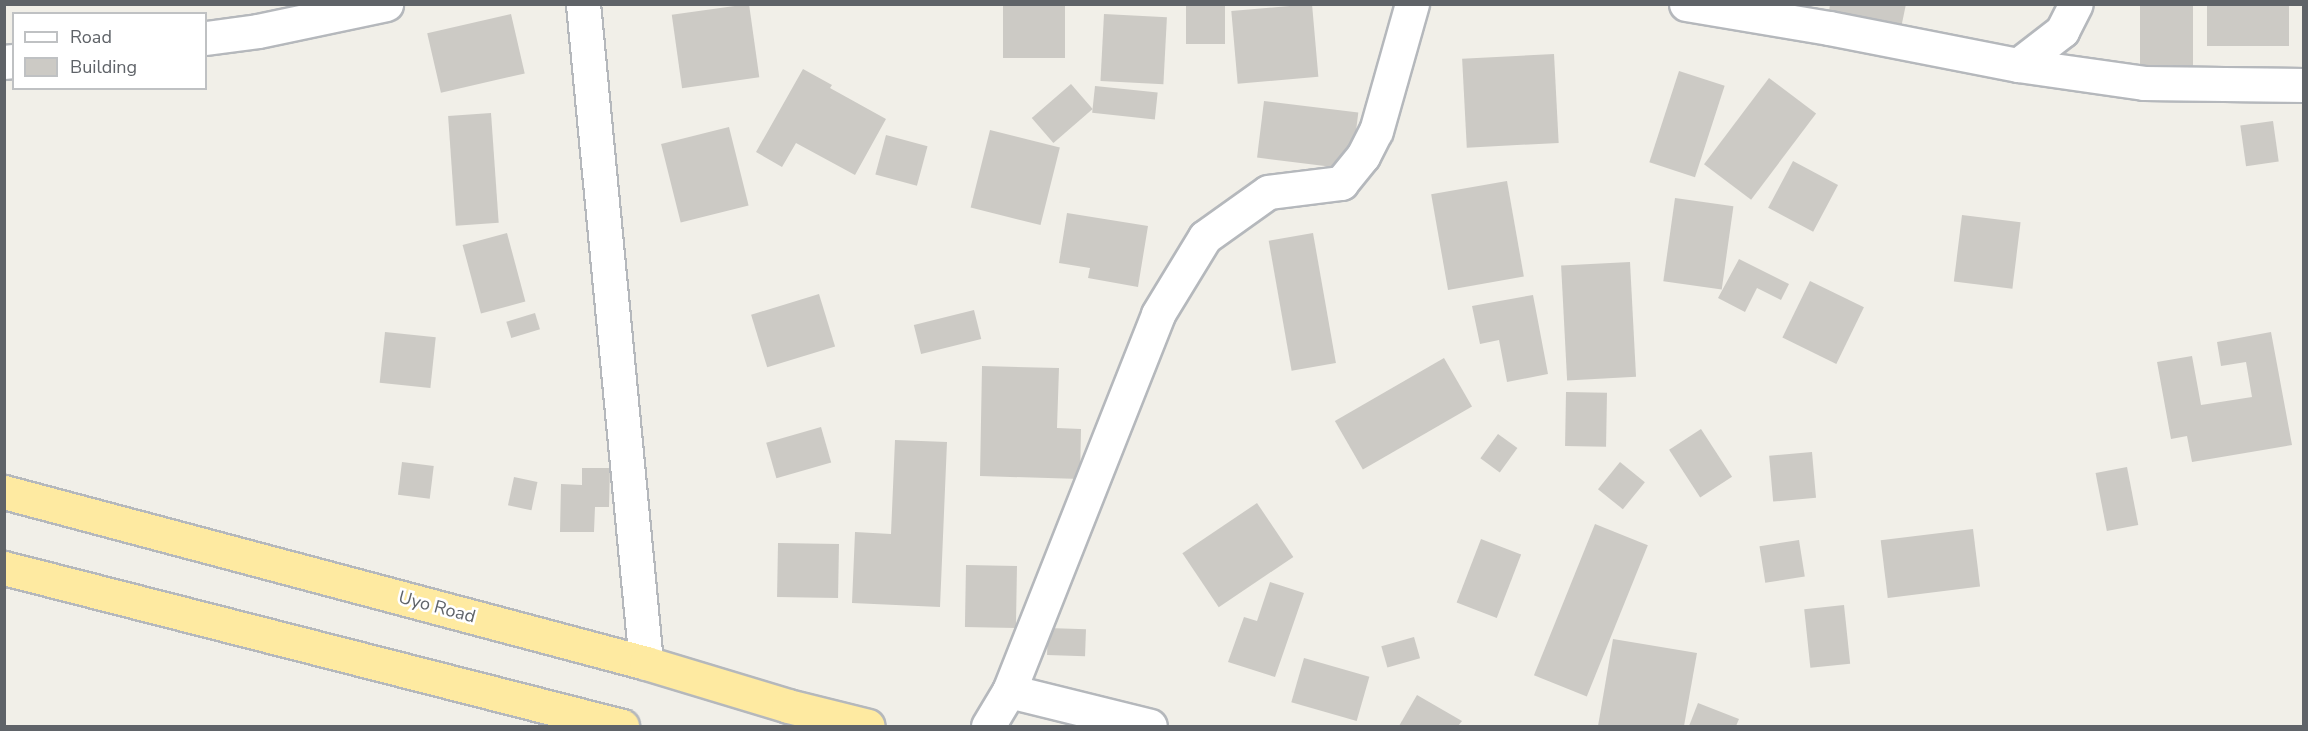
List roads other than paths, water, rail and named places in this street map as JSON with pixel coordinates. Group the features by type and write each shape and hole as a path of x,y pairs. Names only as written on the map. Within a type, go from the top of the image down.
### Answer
{"highway":[{"name":"Uyo Road","path":"4,492 646,663 788,706 868,726"},
{"path":"4,568 622,726"}],"street":[{"path":"207,38 258,32 386,4"},
{"path":"583,4 646,663"},
{"path":"988,726 1008,691 1158,314 1205,237 1268,192 1341,183 1363,156 1376,131 1412,4"},
{"path":"1686,4 1829,28 2018,65 2144,83 2304,85"},
{"path":"2018,65 2062,31 2076,4"},
{"path":"1008,691 1150,726"}]}
